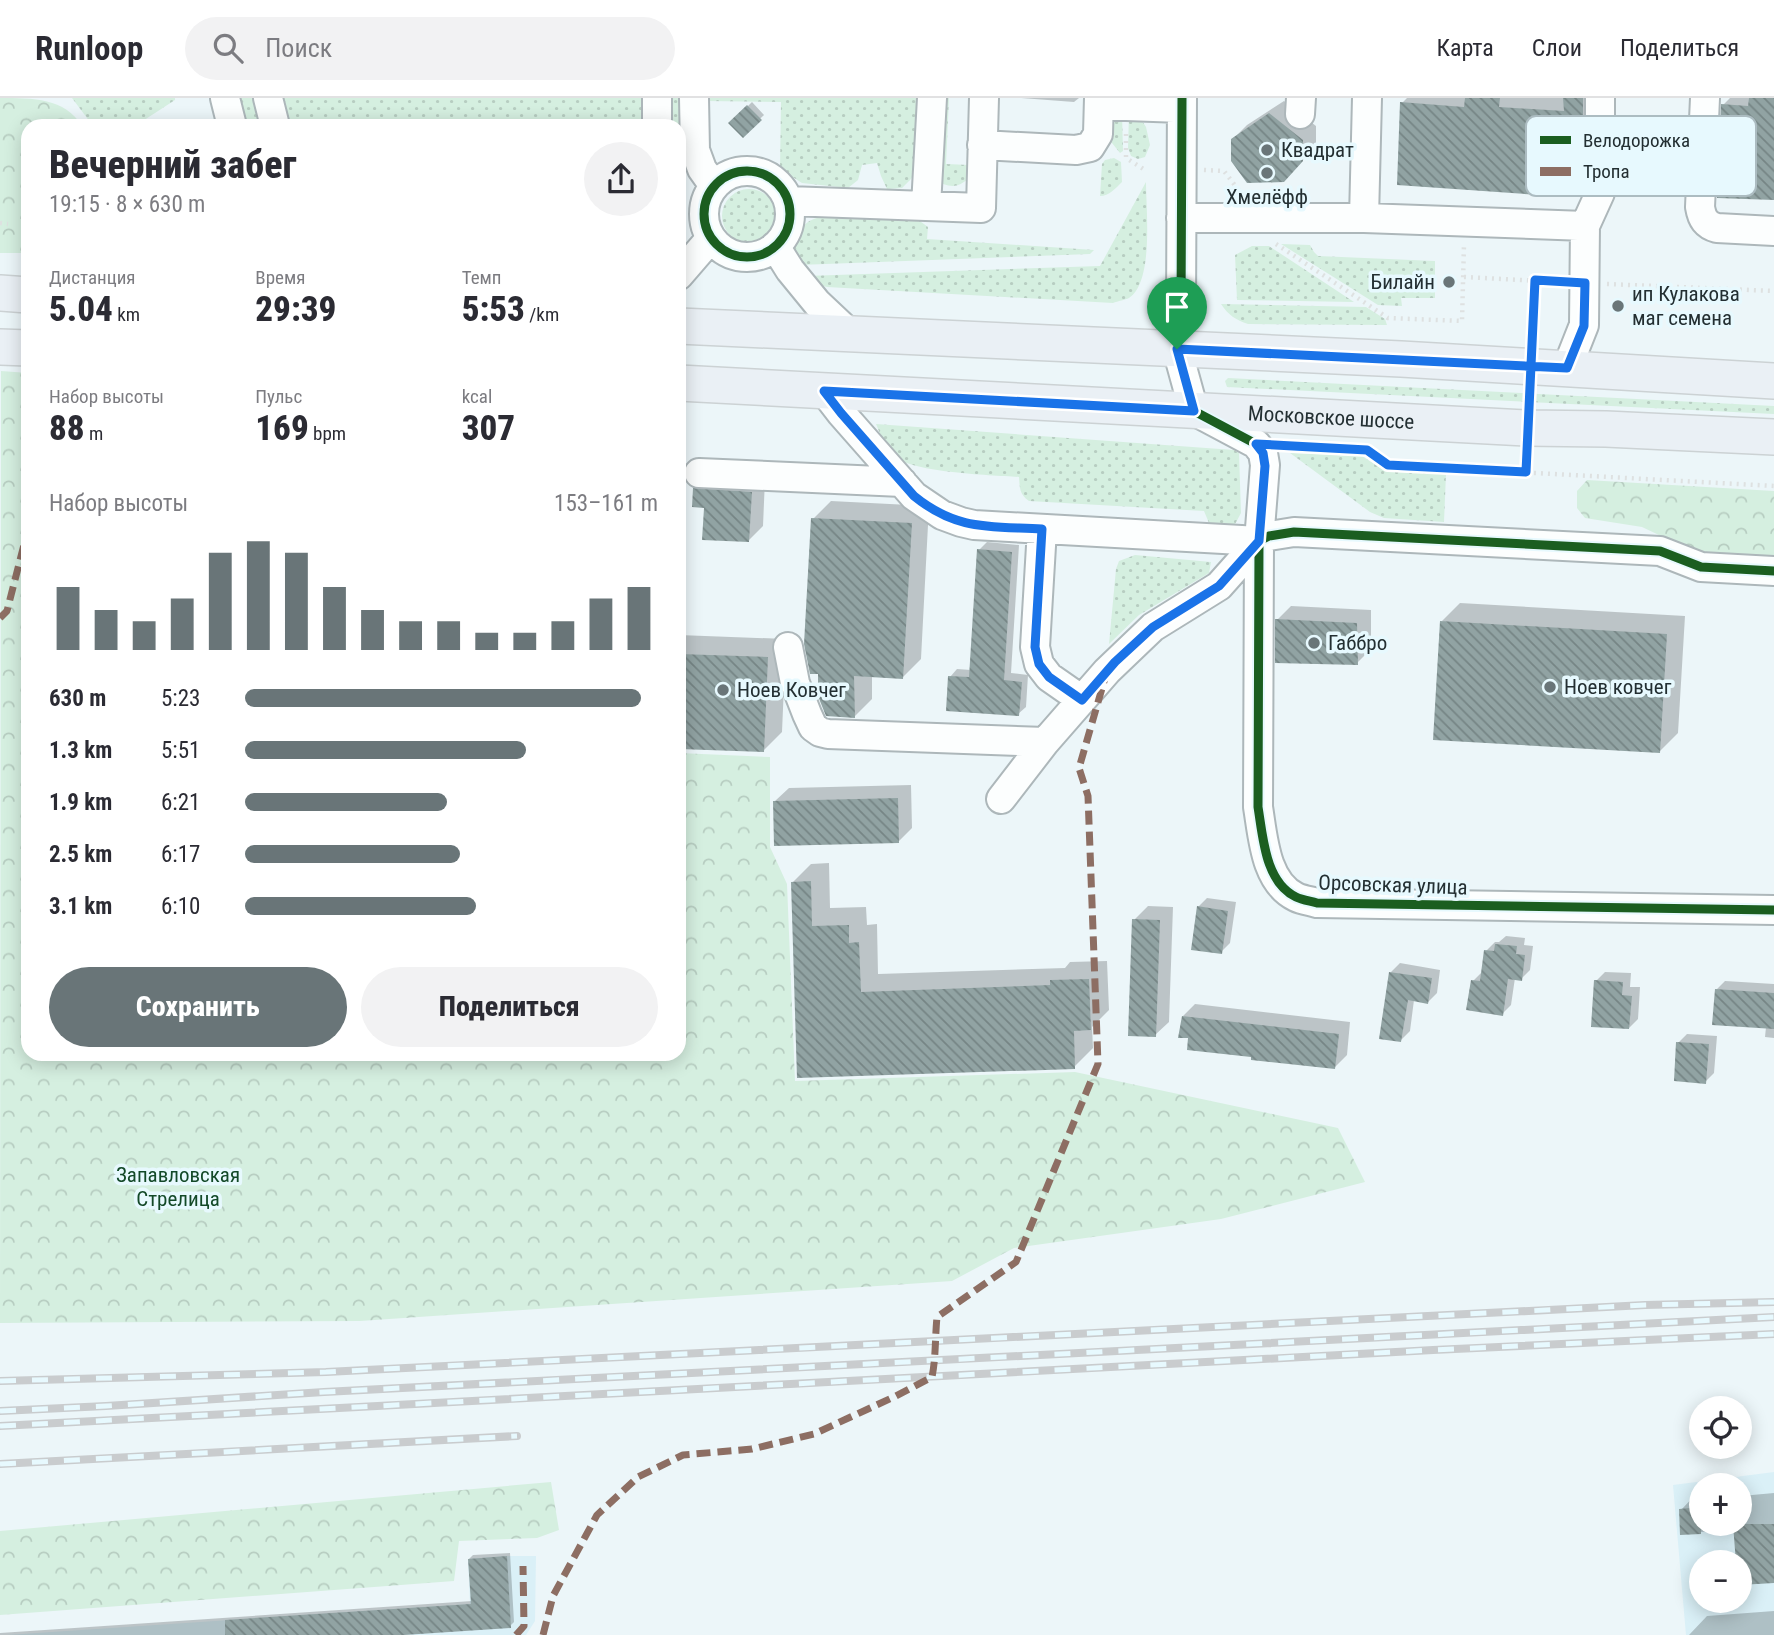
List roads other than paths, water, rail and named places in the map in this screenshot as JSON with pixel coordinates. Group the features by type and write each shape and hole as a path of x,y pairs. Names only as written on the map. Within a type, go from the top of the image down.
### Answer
{"main road":[{"path":"0,293 21,294"},
{"path":"686,326 1567,368 1774,381"},
{"path":"0,347 21,348"},
{"name":"Московское шоссе","path":"686,383 1526,428 1774,437"}],"street":[{"path":"225,98 231,119"},
{"path":"268,98 273,119"},
{"path":"657,98 657,119"},
{"path":"694,98 695,150 702,169 714,186"},
{"path":"926,206 932,98"},
{"path":"788,201 981,208 984,98"},
{"path":"1364,218 1367,98"},
{"path":"1600,98 1600,116"},
{"path":"1704,116 1705,98"},
{"path":"982,145 1076,150 1090,147 1098,134 1108,103 1182,103 1181,309 1177,349 1194,411"},
{"path":"736,172 762,173 783,189 788,201 788,226 783,237 765,253 741,257 729,253 711,238 705,225 707,198 714,186 724,177 736,172"},
{"path":"1567,368 1584,326 1585,226 1599,196"},
{"path":"1701,196 1700,207 1705,222 1710,226 1774,231"},
{"path":"1181,218 1364,218 1585,226"},
{"path":"686,267 711,238"},
{"path":"775,246 790,271 817,303 851,334"},
{"path":"824,391 914,496 925,505 961,522 974,525 1259,541"},
{"name":"Орсовская улица","path":"1194,411 1256,444 1263,453 1265,466 1259,541 1258,807 1264,845 1273,873 1283,888 1296,898 1317,903 1774,910"},
{"path":"699,473 902,482"},
{"path":"1042,529 1035,647 1039,664 1049,677 1082,700"},
{"path":"1001,799 1045,742 1115,662 1153,627 1227,580 1259,541 1269,536 1293,532 1660,551 1701,567 1774,571"},
{"path":"788,647 797,691 809,720 820,732 1045,742"}],"railway":[{"path":"0,1381 326,1372 1645,1305 1774,1302"},
{"path":"0,1411 1774,1317"},
{"path":"0,1426 1774,1334"},
{"path":"0,1464 517,1436"}],"place":[{"name":"Квадрат","path":"1267,150"},
{"name":"Хмелёфф","path":"1267,173"},
{"name":"Билайн","path":"1449,282"},
{"name":"ип Кулакова маг семена","path":"1618,306"},
{"name":"Габбро","path":"1314,643"},
{"name":"Ноев ковчег","path":"1550,687"},
{"name":"Ноев Ковчег","path":"723,690"}],"park label":[{"name":"Запавловская Стрелица","path":"178,1187"}]}
